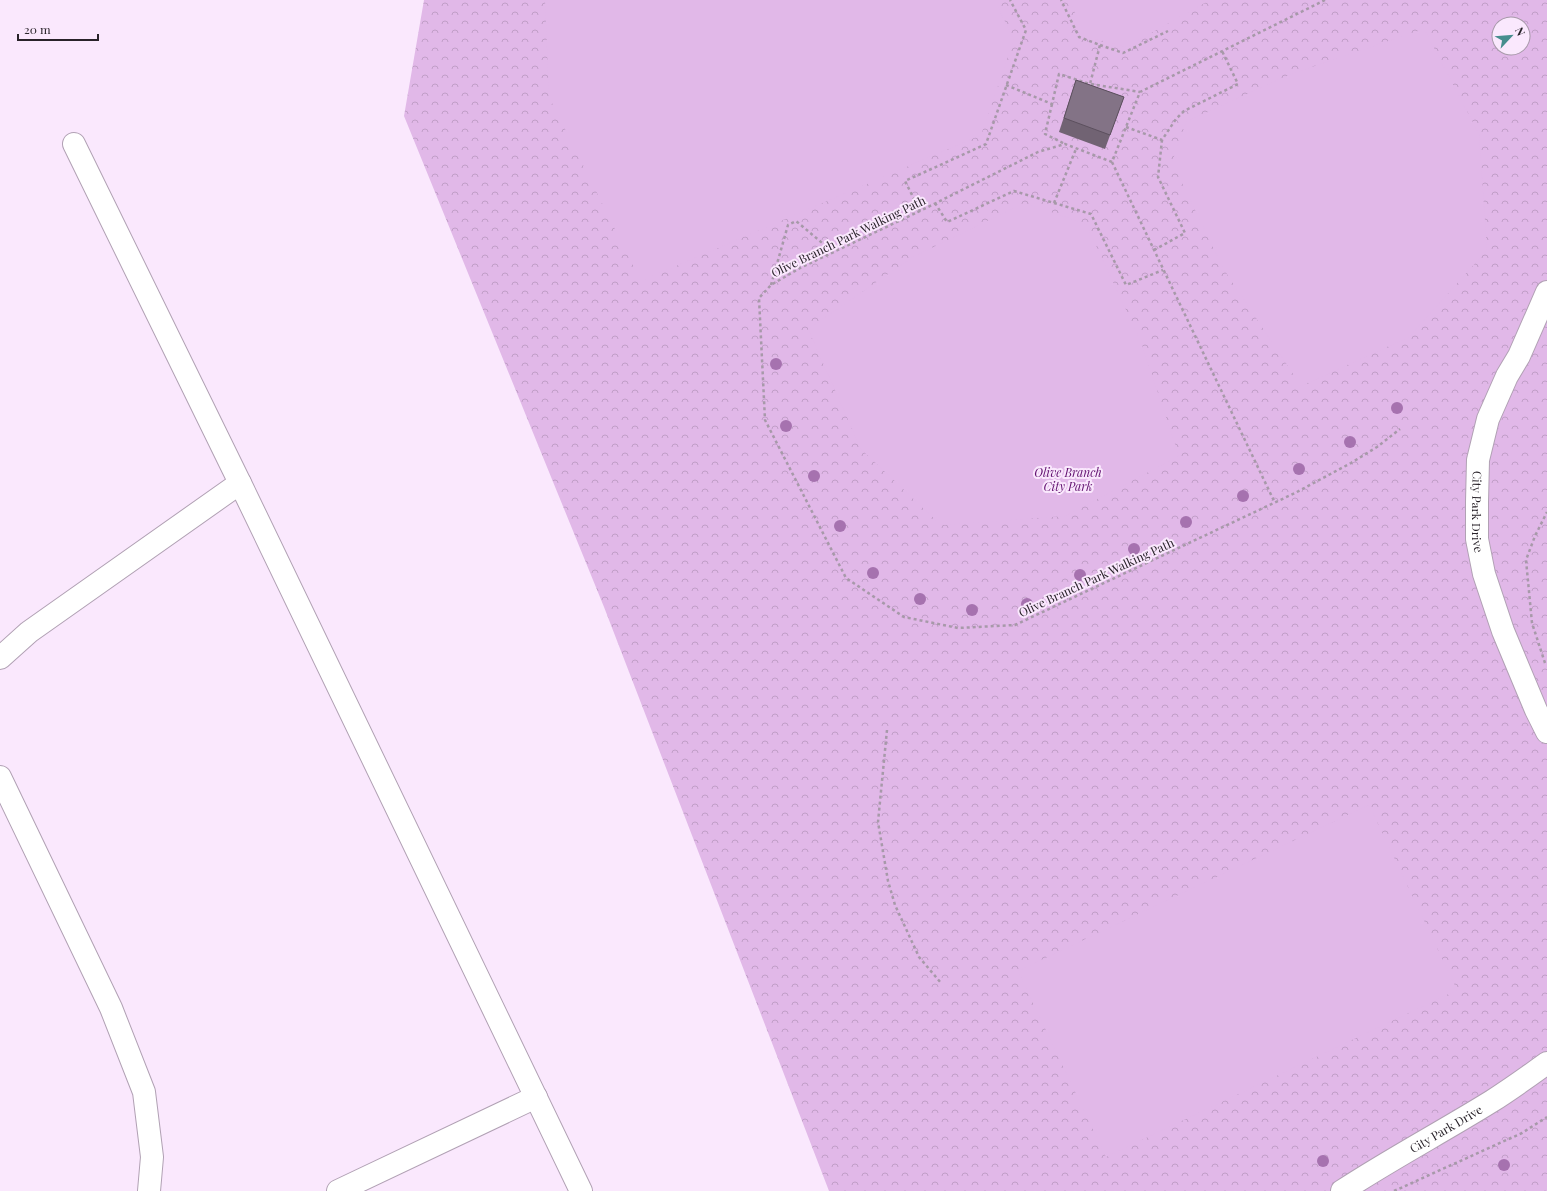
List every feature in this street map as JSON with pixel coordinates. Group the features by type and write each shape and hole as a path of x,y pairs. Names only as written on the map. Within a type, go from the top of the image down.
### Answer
{"street":[{"path":"74,144 240,483 581,1191"},
{"name":"City Park Drive","path":"1547,292 1519,356 1507,376 1488,419 1478,460 1477,502 1477,539 1484,574 1503,631 1536,710 1547,732"},
{"path":"0,658 29,632 240,483"},
{"path":"0,777 111,1008 144,1092 152,1157 149,1191"},
{"name":"City Park Drive","path":"1342,1191 1389,1160 1418,1145 1493,1100 1547,1063"},
{"path":"338,1191 536,1097"}],"path":[{"path":"920,211 906,181 986,144 1026,30 1010,0"},
{"path":"1061,0 1079,36 1124,53 1168,31"},
{"path":"1275,503 1112,162 1065,144 1046,134 1059,74 1090,84 1140,92 1325,0"},
{"path":"1090,84 1100,45"},
{"path":"1154,250 1186,233 1158,177 1162,140 1176,119 1184,111 1238,84 1222,51"},
{"path":"1006,85 1052,104"},
{"path":"1112,162 1140,92"},
{"path":"1126,128 1162,140"},
{"name":"Olive Branch Park Walking Path","path":"1065,144 1038,152 920,211 800,268 771,285 759,298 765,420 846,578 904,617 958,628 1015,625 1275,503 1351,463 1377,447 1400,429"},
{"path":"1054,203 1076,148"},
{"path":"935,203 947,222 1014,190 1090,214 1126,286 1163,270"},
{"path":"771,285 788,225 796,221 833,252"},
{"path":"1547,512 1535,536 1526,560 1532,623 1547,667"},
{"path":"886,730 878,822 888,881 895,905 919,957 941,983"},
{"path":"1394,1191 1522,1133 1547,1117"}],"green space":[{"name":"Olive Branch City Park","path":"424,0 1547,0 1547,1191 829,1191 604,607 404,116"},
{"path":"545,0 994,0 1014,39 981,135 641,281 549,97"},
{"path":"1070,0 1210,0 1126,47 1084,36"},
{"path":"1424,29 1479,134 1487,250 1409,337 1301,386 1223,268 1172,162 1186,122 1291,74"},
{"path":"1024,203 1086,224 1141,342 1179,456 1065,516 941,525 861,449 808,329 913,257"},
{"path":"1369,805 1457,990 1106,1157 1018,971"}],"building":[{"path":"1076,80 1124,97 1110,135 1064,118"}]}
